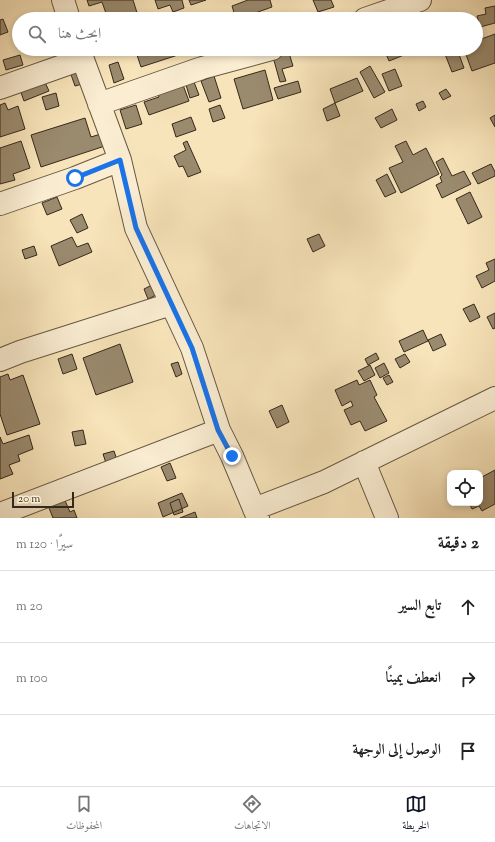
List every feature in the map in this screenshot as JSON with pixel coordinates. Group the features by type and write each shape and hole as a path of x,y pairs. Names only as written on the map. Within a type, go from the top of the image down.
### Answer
{"street":[{"path":"63,0 67,12"},
{"path":"385,12 420,0"},
{"path":"0,88 76,56"},
{"path":"82,56 120,160 136,228 192,348 218,430 232,456 256,513 364,462 493,404"},
{"path":"99,104 202,68 246,56"},
{"path":"0,204 75,178 120,160"},
{"path":"0,360 20,352 171,304"},
{"path":"0,514 218,430"},
{"path":"364,462 387,518"}],"building":[{"path":"87,0 133,0 137,12 106,12 102,2 89,6"},
{"path":"155,0 182,0 184,8 173,12 170,5 158,9"},
{"path":"189,0 206,0 191,5"},
{"path":"248,0 270,0 272,7 257,12 234,12 232,6"},
{"path":"313,0 331,0 334,7 318,12"},
{"path":"495,6 495,23 483,26 483,15 486,14 485,8"},
{"path":"3,19 8,32 0,35 0,20"},
{"path":"495,34 495,63 472,71 467,56 483,56 483,38"},
{"path":"20,56 23,65 6,70 3,60"},
{"path":"137,56 175,56 141,67"},
{"path":"290,56 293,66 282,69 286,81 280,82 273,57"},
{"path":"387,56 402,56 389,61"},
{"path":"446,56 460,56 464,68 452,72"},
{"path":"118,62 124,79 114,83 109,65"},
{"path":"80,66 86,83 75,86 69,69"},
{"path":"370,66 385,92 374,98 360,72"},
{"path":"395,69 402,86 389,91 382,74"},
{"path":"265,70 273,100 243,109 234,79"},
{"path":"214,76 221,98 209,102 201,81"},
{"path":"357,78 363,91 335,103 330,89"},
{"path":"44,80 49,91 24,101 20,90"},
{"path":"298,81 301,92 278,99 274,88"},
{"path":"194,82 199,95 190,98 186,85"},
{"path":"183,85 189,101 149,115 144,102 159,97 158,93"},
{"path":"446,89 451,96 443,100 439,93"},
{"path":"56,93 59,106 46,110 42,97"},
{"path":"423,101 426,107 419,111 416,104"},
{"path":"5,103 8,110 18,106 25,129 0,137 0,105"},
{"path":"335,103 340,116 327,121 323,109"},
{"path":"136,105 142,124 126,129 120,110"},
{"path":"220,105 225,118 213,122 209,109"},
{"path":"392,109 397,120 381,128 375,118"},
{"path":"495,115 495,127 490,118"},
{"path":"191,117 196,130 176,137 172,124"},
{"path":"85,118 91,137 107,132 111,144 41,167 31,135"},
{"path":"21,141 30,168 13,174 15,180 0,184 0,148"},
{"path":"187,141 201,172 188,177 183,166 179,167 174,156 186,150 183,143"},
{"path":"406,141 413,155 426,148 439,174 401,193 389,168 403,162 395,146"},
{"path":"443,158 452,176 464,171 471,184 442,198 436,185 442,182 440,177 442,175 436,162"},
{"path":"491,164 495,172 495,176 478,184 472,173"},
{"path":"387,174 396,192 385,197 376,180"},
{"path":"470,192 482,217 468,224 456,199"},
{"path":"57,197 62,209 47,215 42,203"},
{"path":"82,214 88,228 77,233 70,220"},
{"path":"319,234 325,246 313,252 307,239"},
{"path":"72,237 77,247 88,243 92,252 59,266 51,246"},
{"path":"34,246 37,255 25,259 22,250"},
{"path":"495,259 495,281 482,288 476,276 489,270 486,263"},
{"path":"154,284 158,294 148,299 144,289"},
{"path":"474,304 480,317 470,322 463,309"},
{"path":"495,313 495,328 493,329 487,317"},
{"path":"423,330 428,341 404,352 399,341"},
{"path":"441,334 446,345 433,351 428,340"},
{"path":"120,344 133,382 96,395 83,358"},
{"path":"376,353 379,359 368,365 365,359"},
{"path":"72,354 77,369 63,374 58,359"},
{"path":"405,354 410,362 400,368 395,359"},
{"path":"178,362 182,374 176,377 171,364"},
{"path":"384,363 389,373 380,378 375,368"},
{"path":"370,365 375,375 364,381 358,371"},
{"path":"8,374 10,380 23,375 40,424 7,435 0,414 0,377"},
{"path":"389,375 393,382 387,385 383,378"},
{"path":"357,380 359,385 370,380 377,395 374,397 387,421 365,431 360,421 351,425 344,410 353,406 351,401 342,406 335,390"},
{"path":"282,405 289,422 277,428 269,411"},
{"path":"83,430 86,444 75,446 72,432"},
{"path":"29,435 33,449 18,455 20,461 9,465 13,474 0,479 0,437 3,444"},
{"path":"114,451 118,463 107,466 103,454"},
{"path":"170,463 176,478 167,481 161,467"},
{"path":"495,470 495,504 482,511 479,506 483,506 483,476"},
{"path":"182,493 188,506 163,517 158,503"},
{"path":"63,496 70,512 74,510 77,518 53,518 47,503"},
{"path":"179,499 183,512 174,515 170,503"},
{"path":"470,506 479,506 472,509"},
{"path":"195,512 197,518 180,518"}],"route":[{"path":"75,178 120,160 136,228 192,348 218,430 232,456"}]}
